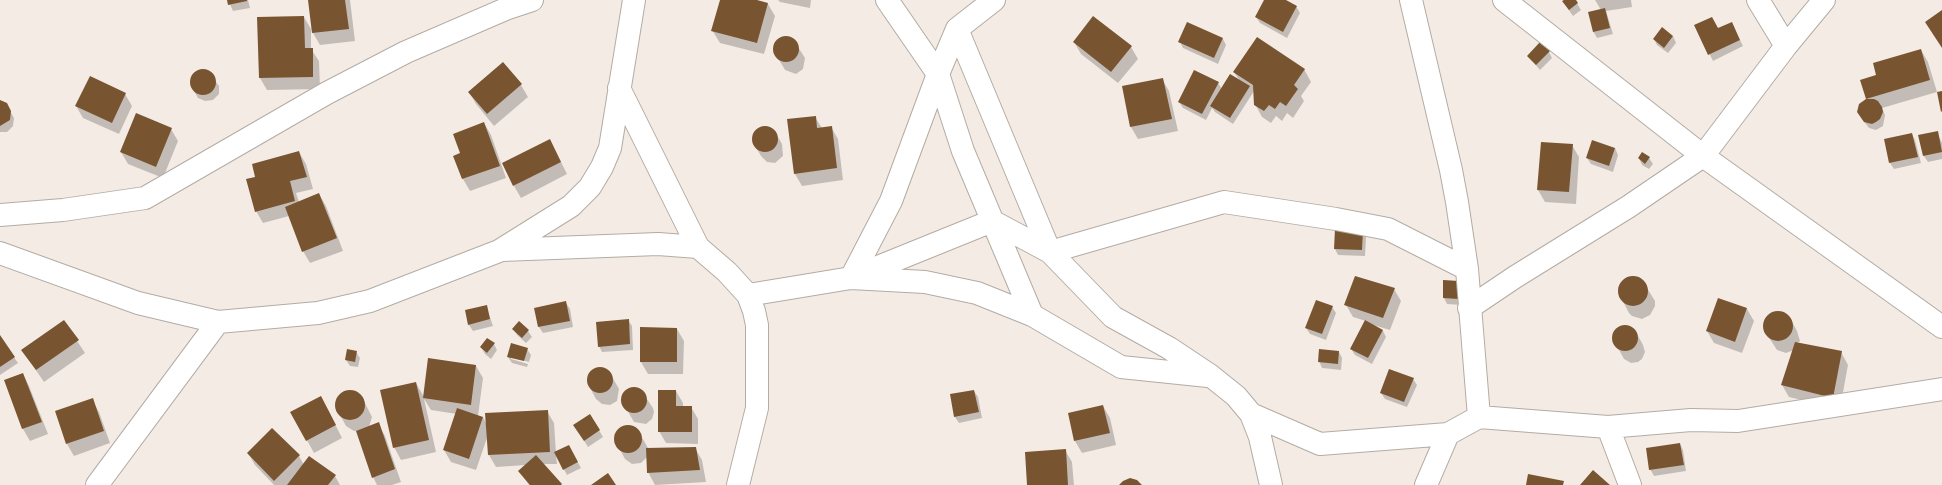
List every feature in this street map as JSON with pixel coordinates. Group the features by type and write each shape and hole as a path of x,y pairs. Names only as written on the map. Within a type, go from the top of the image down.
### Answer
{"street":[{"path":"0,215 63,210 145,198 328,93 406,52 508,8 532,0"},
{"path":"0,253 138,303 218,322 318,313 370,301 499,251 571,206 590,187 602,167 610,148 634,0"},
{"path":"887,0 938,74 963,151 1032,315"},
{"path":"851,278 891,201 938,74 957,29 994,0"},
{"path":"1410,0 1451,170 1467,269 1479,417"},
{"path":"1504,0 1703,156 1942,327"},
{"path":"1758,0 1786,46"},
{"path":"1469,308 1703,156 1786,46 1824,0"},
{"path":"957,29 1050,252"},
{"path":"619,88 698,247 727,272 748,295 757,325 757,408 738,485"},
{"path":"1050,252 1224,202 1336,219 1388,229 1467,269"},
{"path":"992,221 1050,252 1113,317 1169,348 1211,376 1236,396 1251,414 1260,437 1271,485"},
{"path":"851,278 992,221"},
{"path":"499,251 658,244 698,247"},
{"path":"748,295 851,278 925,282 977,293 1032,315 1121,367 1211,376"},
{"path":"98,485 218,322"},
{"path":"1251,414 1320,444 1448,434 1479,417 1608,427 1691,420 1738,421 1942,389"},
{"path":"1608,427 1630,485"},
{"path":"1426,485 1448,434"}],"building":[{"path":"227,0 247,0 247,1 228,5"},
{"path":"308,0 345,0 349,29 312,33"},
{"path":"720,0 757,0 768,3 757,43 711,31"},
{"path":"1264,0 1286,0 1297,6 1283,32 1255,17"},
{"path":"1576,0 1578,3 1569,10 1562,1"},
{"path":"1605,8 1610,28 1593,32 1588,12"},
{"path":"1942,10 1942,48 1925,22"},
{"path":"304,16 305,48 313,48 313,77 259,78 257,17"},
{"path":"1093,16 1132,46 1111,72 1073,42"},
{"path":"1712,17 1718,28 1732,22 1740,40 1708,55 1694,25"},
{"path":"1187,22 1223,38 1214,58 1178,42"},
{"path":"1662,27 1673,36 1664,48 1653,39"},
{"path":"786,36 795,40 799,49 795,58 786,62 777,58 773,49 777,40"},
{"path":"1257,37 1305,69 1294,85 1298,89 1286,106 1280,102 1275,109 1269,105 1264,111 1254,105 1253,85 1233,72"},
{"path":"1540,42 1550,51 1536,65 1527,56"},
{"path":"1921,49 1930,80 1866,99 1860,80 1876,75 1873,63"},
{"path":"503,62 522,84 487,114 468,92"},
{"path":"203,69 212,73 216,82 212,91 203,95 194,91 190,82 194,73"},
{"path":"1194,70 1219,82 1202,114 1178,102"},
{"path":"1230,74 1250,86 1230,118 1210,106"},
{"path":"90,76 126,93 112,123 75,106"},
{"path":"1163,78 1172,119 1130,127 1122,86"},
{"path":"1942,91 1942,111 1941,112 1937,92"},
{"path":"1866,99 1874,99 1878,101 1882,107 1883,112 1880,119 1872,124 1864,122 1857,112 1859,104"},
{"path":"0,100 7,103 11,111 10,120 0,126"},
{"path":"136,113 172,128 156,167 120,152"},
{"path":"816,116 817,128 832,126 837,168 794,174 787,119"},
{"path":"484,122 500,166 462,179 453,156 460,153 453,134"},
{"path":"765,126 774,130 778,139 774,148 765,152 756,148 752,139 756,130"},
{"path":"1938,131 1942,152 1923,156 1918,135"},
{"path":"1912,133 1918,157 1889,163 1884,139"},
{"path":"550,139 561,162 513,186 502,163"},
{"path":"1592,140 1615,148 1609,166 1586,158"},
{"path":"1541,142 1573,144 1569,192 1537,190"},
{"path":"299,151 307,177 290,181 295,201 255,212 246,179 255,177 252,164"},
{"path":"1642,152 1650,157 1645,164 1638,158"},
{"path":"319,193 337,238 302,252 285,207"},
{"path":"1335,229 1363,230 1362,250 1334,249"},
{"path":"1355,276 1395,288 1383,318 1344,305"},
{"path":"1633,276 1644,280 1648,291 1644,302 1633,306 1622,302 1618,291 1622,280"},
{"path":"1443,280 1459,281 1459,299 1443,298"},
{"path":"1718,298 1747,308 1735,342 1706,331"},
{"path":"1316,300 1333,306 1322,334 1305,328"},
{"path":"566,301 570,321 538,327 534,308"},
{"path":"487,305 490,319 468,325 465,310"},
{"path":"1778,311 1789,315 1793,326 1789,337 1778,341 1767,337 1763,326 1767,315"},
{"path":"629,319 630,344 598,347 596,322"},
{"path":"64,320 79,340 36,370 21,350"},
{"path":"1365,320 1383,330 1368,358 1350,349"},
{"path":"519,321 529,330 522,338 512,329"},
{"path":"1625,325 1634,329 1638,338 1634,347 1625,351 1616,347 1612,338 1616,329"},
{"path":"640,327 677,328 677,362 640,362"},
{"path":"0,335 15,357 0,367"},
{"path":"487,338 495,343 487,353 480,347"},
{"path":"1795,342 1842,351 1833,398 1781,385"},
{"path":"511,343 528,348 524,361 507,357"},
{"path":"347,349 357,351 355,362 345,360"},
{"path":"1319,349 1339,351 1338,364 1318,362"},
{"path":"428,358 476,365 471,405 423,398"},
{"path":"600,367 609,371 613,380 609,389 600,393 591,389 587,380 591,371"},
{"path":"1389,369 1414,378 1404,402 1380,393"},
{"path":"23,373 42,422 22,429 4,380"},
{"path":"416,382 429,440 393,448 380,390"},
{"path":"634,387 643,391 647,400 643,409 634,413 625,409 621,400 625,391"},
{"path":"350,390 356,391 364,399 364,411 356,419 350,420 344,419 336,411 335,405 336,399 344,391"},
{"path":"658,390 676,390 676,406 692,406 692,432 658,432"},
{"path":"974,390 979,412 954,417 950,394"},
{"path":"321,396 336,425 306,441 290,412"},
{"path":"93,398 104,431 66,444 55,411"},
{"path":"1103,405 1110,433 1074,441 1068,413"},
{"path":"457,408 483,417 469,459 443,450"},
{"path":"548,410 550,452 488,455 485,413"},
{"path":"590,414 600,430 584,441 573,425"},
{"path":"379,422 395,469 372,478 356,431"},
{"path":"628,425 638,429 642,439 638,449 628,453 618,449 614,439 618,429"},
{"path":"272,428 300,455 274,481 247,453"},
{"path":"1680,443 1684,465 1649,470 1646,448"},
{"path":"569,445 578,462 563,470 554,452"},
{"path":"696,447 700,470 647,473 646,448"},
{"path":"1066,449 1068,485 1027,485 1025,452"},
{"path":"536,455 562,484 561,485 530,485 518,471"},
{"path":"309,456 336,475 328,485 287,485"},
{"path":"1593,470 1610,485 1580,485"},
{"path":"608,473 616,485 591,485"},
{"path":"1528,474 1564,481 1563,485 1526,485"},
{"path":"1130,478 1137,480 1142,485 1119,485 1123,481"}]}
